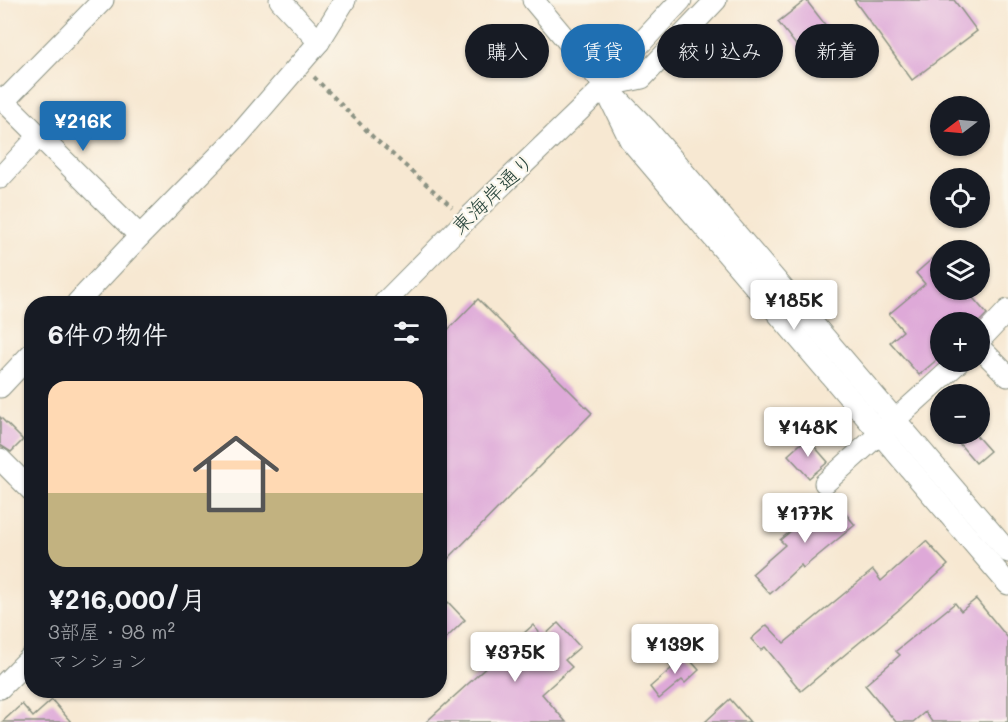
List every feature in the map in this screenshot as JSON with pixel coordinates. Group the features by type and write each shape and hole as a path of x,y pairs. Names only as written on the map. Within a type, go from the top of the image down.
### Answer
{"street":[{"path":"103,0 2,99 140,236"},
{"path":"279,0 319,42"},
{"path":"84,296 238,136 319,42 345,0"},
{"path":"533,0 604,86 630,140 887,426 1008,552"},
{"name":"東海岸通り","path":"391,296 604,86 681,0"},
{"path":"604,86 642,78 716,0"},
{"path":"0,178 39,136"},
{"path":"990,329 1008,310"},
{"path":"990,358 1008,376"},
{"path":"0,387 24,362"},
{"path":"825,483 948,372"},
{"path":"887,426 1008,584"},
{"path":"0,459 24,483"},
{"path":"0,688 24,664"}],"path":[{"path":"301,63 373,137 466,220"}],"building":[{"path":"806,0 825,24 795,24 795,44 783,28 783,24 778,22"},
{"path":"854,0 954,0 977,31 912,80 879,34 879,24 871,24"},
{"path":"930,261 930,300 975,300 985,312 930,312 930,366 919,375 890,342 903,331 889,314 925,284 916,273"},
{"path":"478,299 592,413 447,560 447,331"},
{"path":"0,417 23,440 11,452 0,445"},
{"path":"807,438 828,462 809,478 788,455"},
{"path":"960,444 984,444 990,451 976,463"},
{"path":"832,497 855,525 803,568 801,565 770,594 752,574 785,545 780,540"},
{"path":"926,541 948,565 901,608 801,691 765,647 761,650 751,639 767,625 784,643 873,570 881,581"},
{"path":"976,599 1008,638 1008,722 932,722 925,712 913,722 896,722 865,685 900,655 896,651 955,603 961,611"},
{"path":"447,603 465,620 447,637"},
{"path":"558,623 580,647 565,660 572,667 542,694 566,722 426,722 533,625 543,637"},
{"path":"682,651 699,670 685,683 682,680 659,699 650,687 672,668 668,663"},
{"path":"730,699 750,722 705,722"},
{"path":"52,700 71,722 2,722 22,704 33,717"}]}
